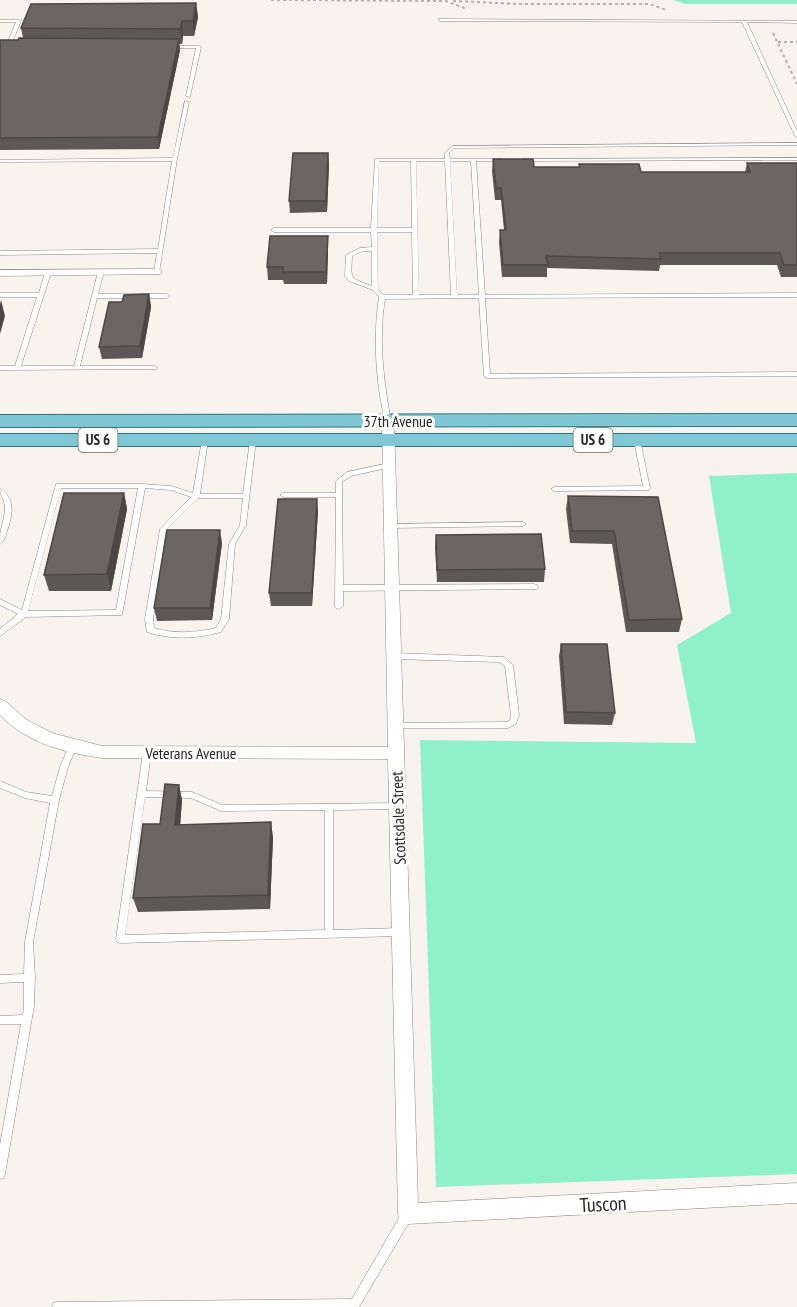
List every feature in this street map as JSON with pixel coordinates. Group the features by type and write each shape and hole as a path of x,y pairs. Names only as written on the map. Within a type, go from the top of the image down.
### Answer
{"main road":[{"name":"37th Avenue","path":"0,440 253,440 388,431 797,420"},
{"name":"37th Avenue","path":"0,421 637,440 797,440"}],"street":[{"path":"0,273 157,272"},
{"name":"Scottsdale Street","path":"388,431 408,1214"},
{"name":"Veterans Avenue","path":"0,705 24,726 45,738 72,748 147,753 396,753"},
{"name":"Tuscon","path":"408,1214 797,1194"}],"lane":[{"path":"441,20 797,22"},
{"path":"0,21 19,21 8,46"},
{"path":"744,21 797,136"},
{"path":"0,46 20,46"},
{"path":"163,47 199,47 188,96"},
{"path":"157,272 175,159 187,102"},
{"path":"454,297 448,150 461,145 797,144"},
{"path":"0,161 175,159"},
{"path":"519,160 797,159"},
{"path":"375,289 374,230 377,160 507,160"},
{"path":"413,160 416,297"},
{"path":"473,160 480,296 487,376 797,374"},
{"path":"274,230 414,230"},
{"path":"374,249 362,249 349,255 348,276 351,280 375,289 382,297 797,295"},
{"path":"0,253 160,251"},
{"path":"77,368 101,272"},
{"path":"17,368 48,273"},
{"path":"0,295 41,295"},
{"path":"95,296 167,296"},
{"path":"382,297 377,325 378,368 388,431"},
{"path":"0,368 155,368"},
{"path":"205,440 196,496 163,529 148,619 150,630 162,635 203,634 218,630 225,619 232,544 243,525 253,440"},
{"path":"554,489 646,488 637,440"},
{"path":"339,606 339,481 349,474 389,465"},
{"path":"0,633 24,614 58,486 142,486 171,488 196,496 248,496"},
{"path":"0,602 24,614 119,613 142,486"},
{"path":"0,491 8,496 10,503 1,530 0,542"},
{"path":"283,495 339,495"},
{"path":"390,526 523,524"},
{"path":"339,588 534,587"},
{"path":"394,656 507,661 515,715 513,722 508,725 396,726"},
{"path":"0,1174 27,1019 30,978 29,942 55,800 72,748"},
{"path":"147,753 120,939 401,932"},
{"path":"0,784 25,795 55,800"},
{"path":"141,794 192,795 221,808 398,806"},
{"path":"329,934 330,807"},
{"path":"0,979 30,978"},
{"path":"0,1020 27,1019"},
{"path":"57,1307 353,1305 408,1214"}],"path":[{"path":"271,0 446,0 518,4 650,4 672,13"},
{"path":"650,4 653,0"},
{"path":"773,33 797,84"},
{"path":"778,42 797,42"}],"green space":[{"path":"673,0 797,0 797,4 685,4"},
{"path":"797,473 797,1174 436,1187 420,740 696,743 677,645 731,613 709,476"}],"building":[{"path":"196,3 193,21 182,21 180,29 21,28 31,4"},
{"path":"19,38 179,39 158,137 0,138 0,40 18,40"},
{"path":"293,153 328,153 326,201 289,201"},
{"path":"493,159 533,159 534,167 639,164 641,172 750,172 747,163 797,163 797,265 784,265 780,253 659,253 661,259 546,256 548,265 503,265 500,230 506,230 501,188 496,188"},
{"path":"270,236 328,236 326,272 283,272 283,267 267,267"},
{"path":"149,294 140,346 99,347 109,302 122,302 124,295"},
{"path":"64,493 124,493 107,574 44,575"},
{"path":"568,496 658,497 682,619 629,620 614,531 572,531"},
{"path":"278,499 317,499 312,593 269,593"},
{"path":"167,530 220,530 210,608 154,608"},
{"path":"541,534 545,569 437,570 436,535"},
{"path":"561,644 607,644 615,713 566,712"},
{"path":"165,784 179,785 175,825 271,822 268,895 133,898 143,824 160,824"}]}
